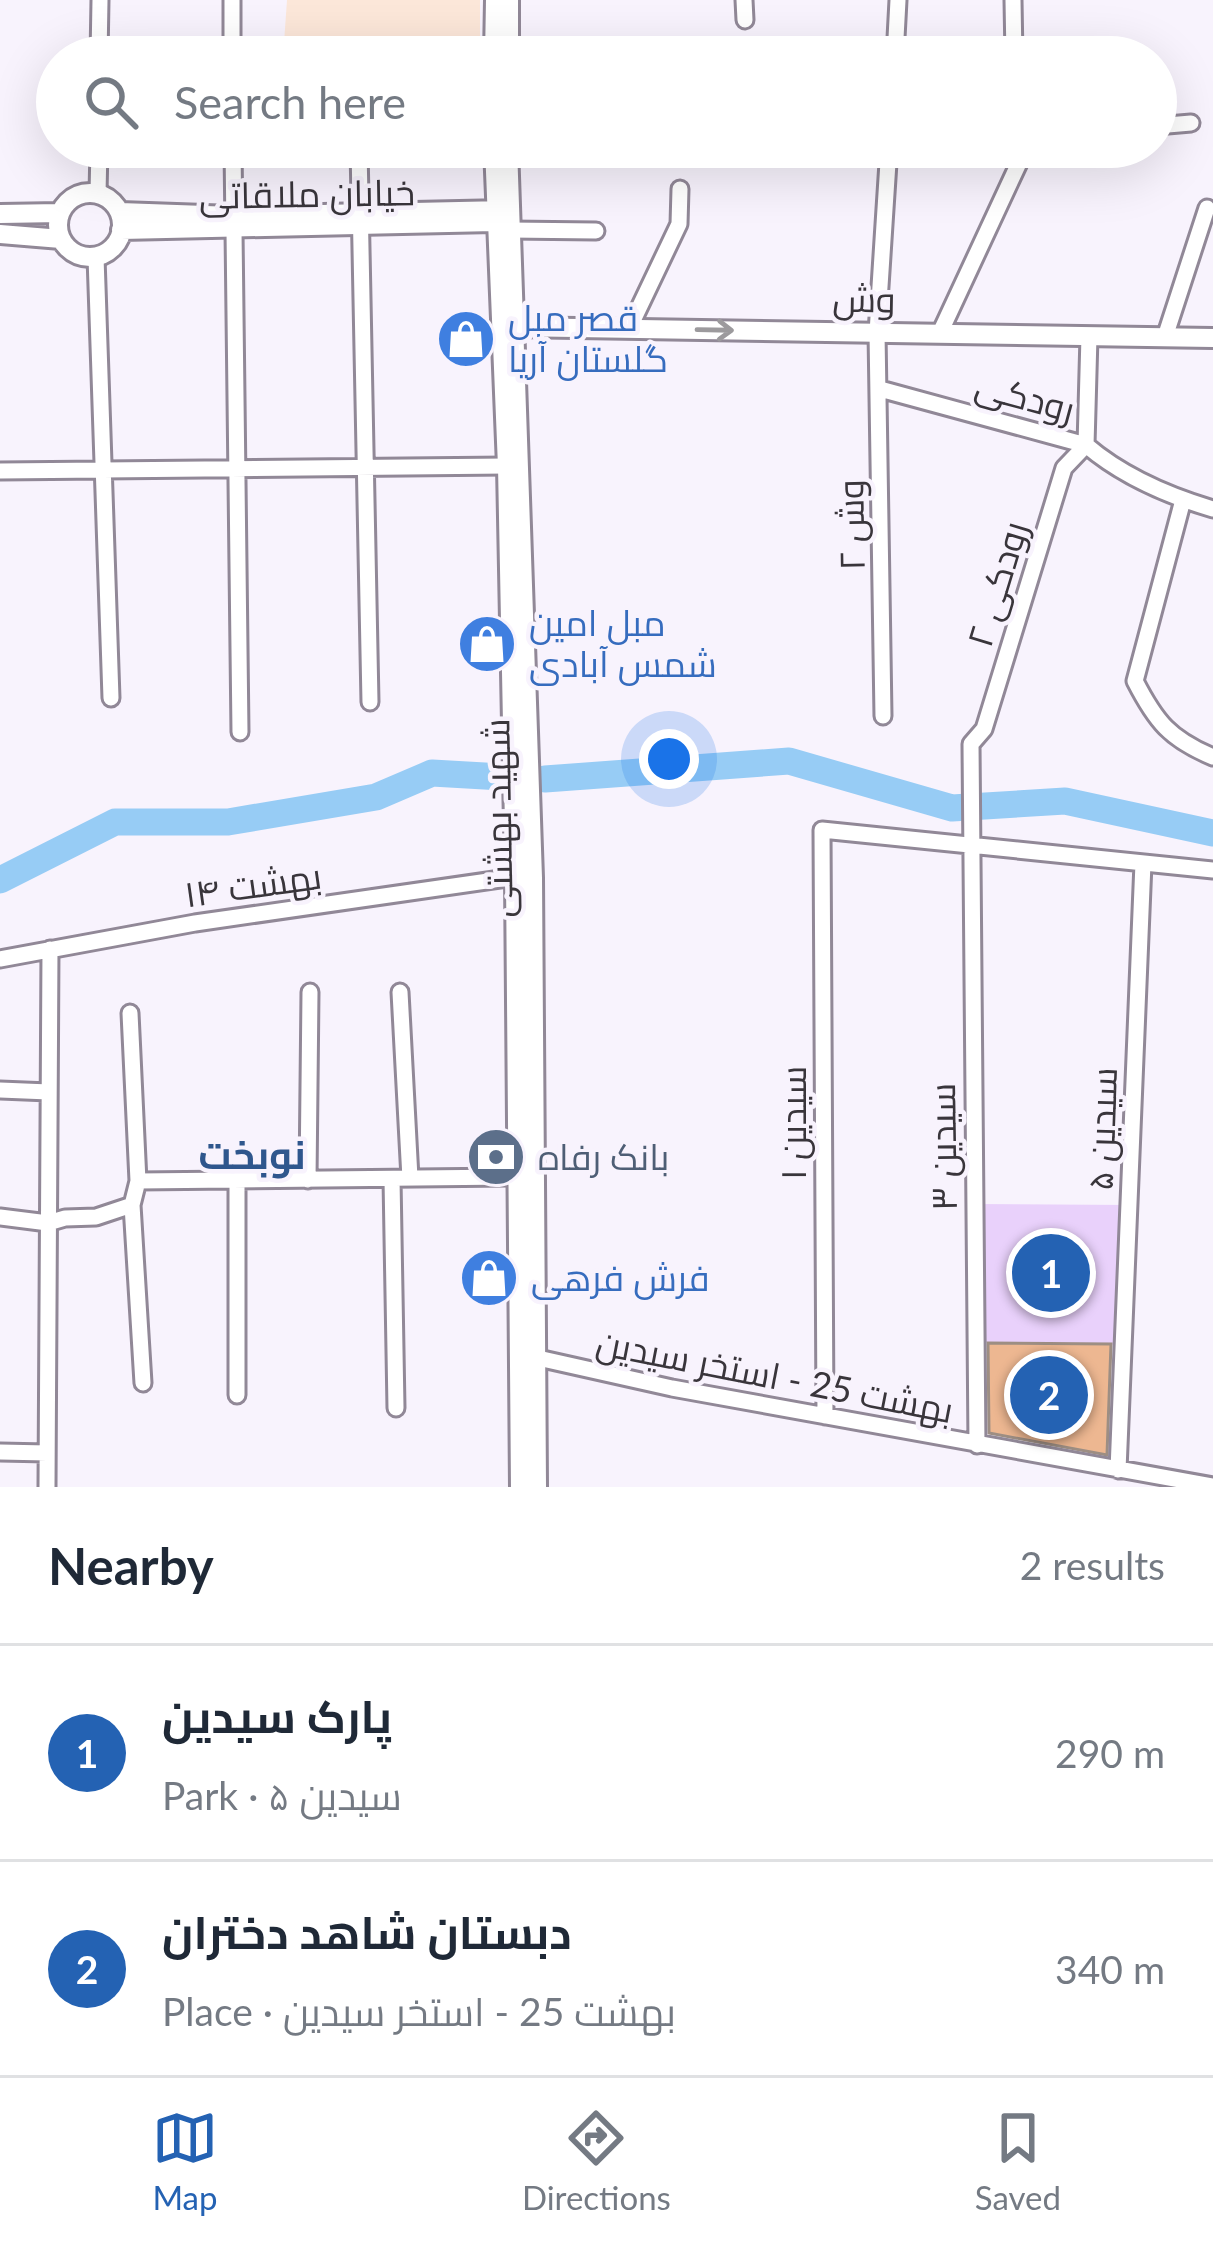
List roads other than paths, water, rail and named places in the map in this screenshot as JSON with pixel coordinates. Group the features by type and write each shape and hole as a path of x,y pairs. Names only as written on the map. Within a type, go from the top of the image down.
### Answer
{"main road":[{"path":"494,0 494,36"},
{"path":"508,36 509,0"},
{"name":"شهید بهشتی","path":"497,168 514,327 533,878 537,1487"},
{"name":"شهید بهشتی","path":"507,168 503,219 520,1178 520,1487"},
{"path":"0,234 61,239 78,255 97,257 113,247 120,221 112,202 98,194 75,196 60,213 61,239"},
{"path":"0,214 60,213"},
{"name":"خیابان ملاقاتی","path":"120,221 503,219"},
{"name":"وش","path":"514,327 1213,338"}],"street":[{"path":"100,0 100,36"},
{"path":"232,0 232,36"},
{"path":"744,0 745,20"},
{"path":"896,36 898,0"},
{"path":"1013,0 1014,36"},
{"path":"1177,124 1191,123"},
{"path":"98,194 99,168"},
{"path":"233,168 239,732"},
{"path":"360,168 370,702"},
{"name":"وش ۲","path":"883,716 877,333 888,168"},
{"path":"940,334 1017,168"},
{"path":"629,329 679,224 680,189"},
{"path":"1166,337 1207,208"},
{"path":"503,219 596,231"},
{"path":"97,257 111,698"},
{"path":"1086,445 1089,336"},
{"name":"رودکی","path":"880,389 1086,445 1104,460 1184,500 1213,509"},
{"name":"رودکی ۲","path":"970,744 984,729 1064,468 1086,445"},
{"path":"0,471 507,466"},
{"path":"1184,500 1135,681 1153,717 1176,740 1213,757"},
{"name":"سیدین ۳","path":"970,744 977,1445"},
{"name":"سیدین ۱","path":"825,1416 822,830 969,847"},
{"path":"969,847 1213,870"},
{"name":"سیدین ۵","path":"1118,1470 1143,863"},
{"name":"بهشت ۱۴","path":"0,959 195,923 515,877"},
{"path":"47,1487 50,949"},
{"path":"308,1180 310,992"},
{"path":"400,992 410,1178"},
{"path":"130,1012 138,1181 132,1205 143,1383"},
{"path":"0,1090 49,1092"},
{"path":"138,1181 520,1178"},
{"path":"392,1179 396,1408"},
{"path":"237,1181 238,1395"},
{"path":"0,1217 48,1223 96,1217 132,1205"},
{"name":"بهشت 25 - استخر سیدین","path":"538,1358 672,1388 1118,1470 1155,1482 1213,1486"},
{"path":"0,1452 47,1453"}],"waterway":[{"path":"545,779 789,761 952,808 1065,801 1213,833"},
{"path":"0,880 115,822 228,822 376,797 432,773 502,777"}],"place":[{"name":"قصر مبل گلستان آریا","path":"466,339"},
{"name":"مبل امین شمس آبادی","path":"487,644"},
{"name":"بانک رفاه","path":"496,1157"},
{"name":"پارک سیدین","path":"1051,1273"},
{"name":"فرش فرهی","path":"489,1278"},
{"name":"دبستان شاهد دختران","path":"1049,1395"}],"district":[{"name":"نوبخت","path":"252,1155"}]}
